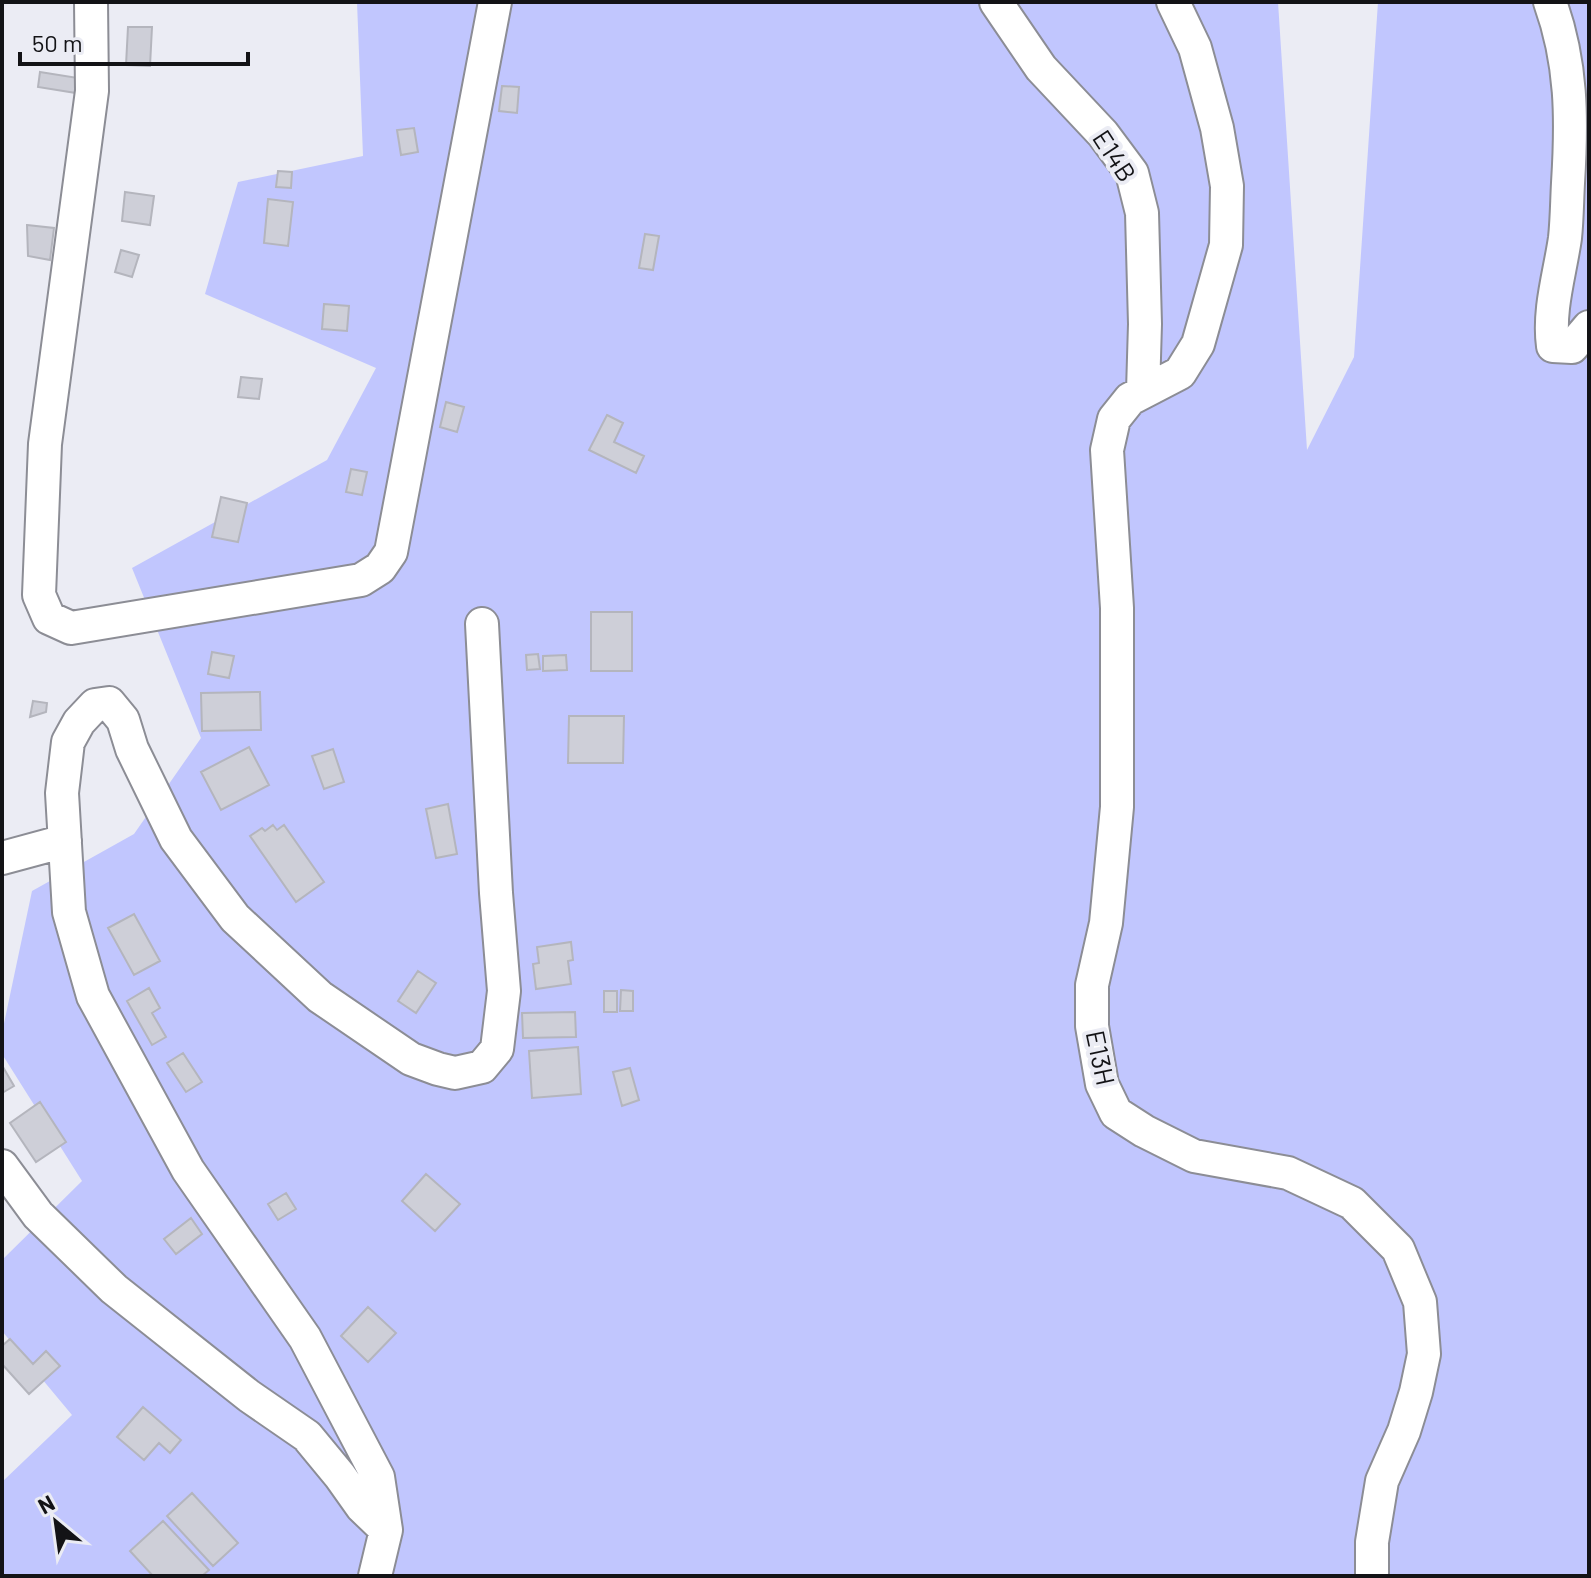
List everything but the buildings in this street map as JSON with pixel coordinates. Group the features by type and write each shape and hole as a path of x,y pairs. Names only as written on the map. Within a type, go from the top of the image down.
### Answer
{"street":[{"path":"91,2 92,91 45,444 39,595 49,618 71,628 361,580 380,568 391,552 495,2"},
{"name":"E14B","path":"996,2 1041,68 1103,134 1132,173 1142,213 1143,391"},
{"path":"1143,391 1180,373 1198,344 1226,245 1227,186 1217,128 1195,48 1173,2"},
{"path":"1550,2 1558,23 1570,93 1565,234 1551,328 1553,346 1572,347 1589,327"},
{"name":"E13H","path":"1143,391 1114,419 1107,450 1117,608 1117,807 1106,923 1092,985 1092,1026 1102,1084 1116,1113 1144,1131 1194,1156 1288,1173 1352,1203 1398,1249 1420,1302 1424,1354 1404,1431 1382,1481 1372,1542 1372,1576"},
{"path":"375,1576 386,1530 378,1477 305,1338 188,1170 93,996 69,912 62,793 68,742 79,722 95,705 109,703 123,720 132,749 176,839 235,918 320,997 411,1059 455,1073 482,1067 497,1049 504,991 482,624"},
{"path":"2,858 65,841"},
{"path":"2,1166 38,1215 114,1289 249,1396 307,1436 362,1507 386,1530"}],"shaded area":[{"path":"357,2 1278,2 1307,450 1354,357 1378,2 1589,2 1589,1576 2,1576 2,1482 72,1415 2,1331 2,1260 82,1181 2,1054 2,1033 32,891 134,834 201,738 132,568 327,460 376,368 205,294 238,182 363,156"}]}
